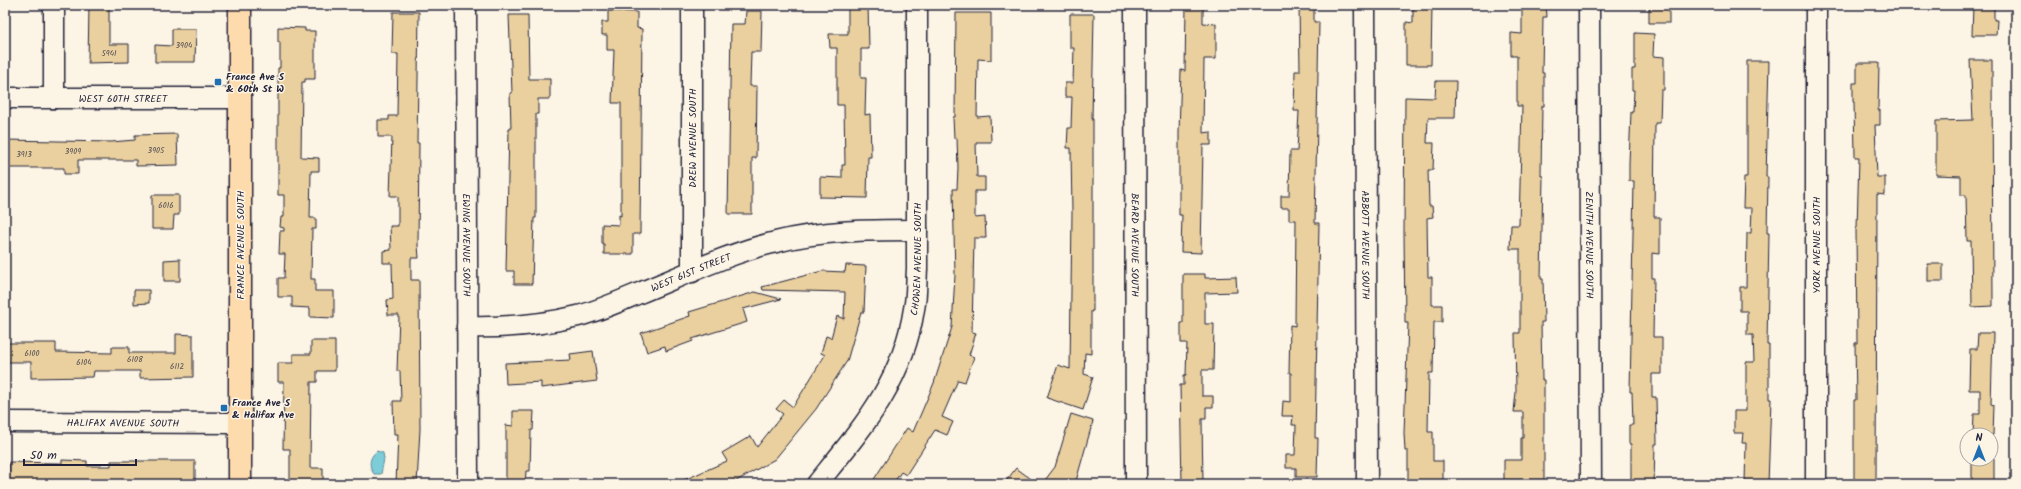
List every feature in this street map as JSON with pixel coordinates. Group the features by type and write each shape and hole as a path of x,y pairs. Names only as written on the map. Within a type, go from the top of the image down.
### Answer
{"main road":[{"name":"FRANCE AVENUE SOUTH","path":"240,5 240,484"}],"street":[{"path":"54,5 54,98"},
{"name":"EWING AVENUE SOUTH","path":"466,5 468,484"},
{"name":"DREW AVENUE SOUTH","path":"692,5 692,272"},
{"name":"CHOWEN AVENUE SOUTH","path":"817,484 870,418 890,384 905,348 914,309 917,230 917,5"},
{"name":"BEARD AVENUE SOUTH","path":"1135,5 1136,484"},
{"name":"ABBOTT AVENUE SOUTH","path":"1365,5 1367,484"},
{"name":"ZENITH AVENUE SOUTH","path":"1589,5 1591,484"},
{"name":"YORK AVENUE SOUTH","path":"1816,5 1816,484"},
{"name":"WEST 60TH STREET","path":"5,98 240,98"},
{"name":"WEST 61ST STREET","path":"467,327 500,328 579,316 692,272 776,242 820,233 866,230 917,230"},
{"name":"HALIFAX AVENUE SOUTH","path":"5,422 240,423"}],"water":[{"path":"377,451 383,453 384,459 381,474 374,474 370,465 372,456"}],"building":[{"path":"89,5 109,5 109,44 129,44 129,62 88,63"},
{"path":"848,5 868,5 869,49 861,49 861,78 866,78 865,115 870,114 871,157 868,157 867,198 820,197 820,177 842,178 842,165 845,165 844,105 837,105 837,48 830,48 829,34 848,34"},
{"path":"1186,5 1203,5 1203,23 1216,24 1216,59 1204,59 1203,133 1211,132 1211,145 1203,145 1201,253 1181,252 1182,215 1179,215 1179,133 1181,70 1185,71"},
{"path":"1299,5 1314,5 1314,22 1319,22 1315,223 1319,223 1315,438 1318,438 1317,477 1296,477 1296,468 1286,468 1286,455 1295,455 1296,425 1292,425 1293,416 1282,416 1283,401 1291,402 1291,373 1289,373 1290,325 1295,326 1296,220 1289,220 1289,208 1281,208 1281,196 1289,196 1290,151 1297,151 1299,111 1294,111 1295,71 1300,71"},
{"path":"1413,5 1432,5 1431,65 1406,65 1406,22 1413,23"},
{"path":"1522,5 1546,5 1547,17 1543,17 1542,73 1544,73 1544,106 1542,106 1541,176 1543,176 1541,279 1543,279 1544,322 1541,322 1542,380 1544,380 1544,480 1504,480 1504,460 1521,460 1521,438 1523,438 1523,412 1514,412 1516,392 1515,333 1520,333 1520,249 1510,249 1511,225 1519,225 1522,106 1517,106 1517,56 1511,56 1511,33 1522,34"},
{"path":"1649,5 1669,5 1669,23 1649,23"},
{"path":"1973,5 1994,5 1994,20 1997,20 1996,35 1972,35"},
{"path":"608,11 637,12 637,28 642,29 640,234 633,234 633,254 604,254 604,244 602,244 602,224 619,225 619,215 621,216 621,103 612,103 614,50 607,50 607,35 602,35 602,22 608,22"},
{"path":"746,11 762,11 761,52 751,52 750,86 757,86 756,158 752,158 752,214 728,214 731,24 745,24"},
{"path":"393,12 419,12 417,143 419,143 419,258 411,258 411,280 419,280 420,429 417,484 396,484 398,434 394,434 393,401 401,401 400,371 397,371 399,315 388,315 387,300 393,299 392,263 383,263 383,251 391,250 390,226 398,226 398,196 390,196 392,137 378,137 378,120 389,120 389,116 397,116 398,54 392,54"},
{"path":"956,13 991,13 991,60 978,59 977,117 990,116 991,142 976,142 977,177 985,177 985,191 975,191 975,218 985,217 986,238 974,238 972,332 976,333 969,355 974,357 965,382 958,380 942,417 953,422 947,435 935,430 906,475 901,472 893,484 871,484 907,428 913,432 934,383 952,327 955,275 953,189 957,189 958,168 957,138 954,138 953,117 955,117"},
{"path":"1070,14 1094,14 1092,119 1093,311 1091,311 1091,354 1085,353 1084,374 1093,377 1083,410 1047,398 1058,365 1070,369 1072,213 1071,148 1067,148 1068,128 1071,128 1072,97 1065,97 1065,83 1073,83 1074,48 1070,48"},
{"path":"509,15 528,15 529,79 550,79 550,99 538,99 538,114 536,114 536,218 534,218 532,284 514,284 514,271 506,271 509,129 511,129 510,93 512,93"},
{"path":"278,27 305,28 305,31 315,31 315,79 305,79 305,82 302,82 301,157 319,158 319,171 311,171 310,218 316,218 316,229 312,229 311,279 315,279 315,291 334,291 334,318 310,317 310,308 292,307 292,297 278,297 278,278 284,278 285,254 279,254 280,231 284,231 284,228 280,227 281,217 284,217 284,195 278,195 278,68 280,68 280,42 278,42"},
{"path":"172,29 196,29 195,62 155,62 155,45 172,46"},
{"path":"1635,33 1654,34 1653,56 1664,57 1664,90 1661,90 1660,123 1655,123 1654,217 1660,217 1660,254 1652,253 1652,278 1654,278 1653,337 1662,337 1662,374 1652,374 1652,397 1656,397 1657,444 1655,444 1654,484 1631,484 1631,444 1629,444 1629,425 1633,425 1632,392 1630,392 1634,181 1629,181 1629,163 1631,112 1633,112 1634,90 1632,90 1632,69 1635,69"},
{"path":"1970,60 1992,60 1993,306 1972,307 1971,241 1967,241 1966,195 1961,195 1961,176 1936,175 1936,121 1973,120"},
{"path":"1747,61 1769,61 1766,177 1768,177 1767,233 1769,233 1767,345 1769,345 1769,399 1771,399 1768,484 1745,483 1746,443 1742,443 1743,433 1734,433 1734,411 1746,411 1746,362 1754,362 1753,335 1747,335 1747,311 1740,311 1740,287 1746,287 1747,233 1751,233 1752,208 1743,208 1744,177 1747,177"},
{"path":"1857,63 1879,63 1878,110 1880,110 1880,125 1875,125 1877,177 1885,177 1885,195 1877,194 1876,484 1854,484 1854,400 1856,400 1855,343 1857,343 1856,228 1859,157 1855,157 1853,83 1857,83"},
{"path":"1436,81 1456,81 1455,118 1428,118 1427,143 1434,143 1433,170 1428,170 1429,206 1432,206 1433,217 1427,218 1428,277 1432,277 1432,305 1442,305 1442,322 1434,322 1433,373 1429,373 1428,432 1433,432 1433,461 1443,461 1443,481 1408,481 1408,451 1405,451 1404,433 1408,323 1405,323 1405,97 1435,98"},
{"path":"177,134 178,165 136,166 136,160 78,160 78,174 64,174 64,168 5,168 5,140 111,142 135,140 135,135"},
{"path":"152,195 179,195 179,215 174,215 173,229 152,229"},
{"path":"180,259 180,281 164,281 164,260"},
{"path":"1928,264 1943,264 1943,281 1928,281"},
{"path":"846,265 866,266 864,312 861,312 847,361 816,409 775,459 731,484 675,484 727,461 722,453 751,436 757,447 783,414 776,409 784,400 793,407 825,355 821,353 826,336 831,338 837,316 844,319 845,292 763,290 762,287 822,271 845,272"},
{"path":"1183,274 1205,274 1205,278 1236,277 1237,292 1205,293 1205,324 1214,324 1213,370 1202,370 1202,396 1213,396 1213,407 1206,407 1206,419 1202,419 1203,484 1182,484 1180,385 1184,385 1184,375 1186,375 1187,343 1181,343 1181,323 1183,323"},
{"path":"134,290 149,290 149,303 134,304"},
{"path":"755,292 781,299 743,309 747,322 692,339 693,341 666,351 665,346 647,352 641,333 690,316 689,312"},
{"path":"1978,333 1993,333 1991,404 1994,405 1993,427 1973,427 1974,414 1980,414 1980,390 1969,390 1970,349 1977,349"},
{"path":"176,334 193,335 193,377 140,378 140,371 94,371 93,377 31,378 31,362 5,362 5,343 56,343 56,352 112,353 112,347 129,347 129,353 176,353"},
{"path":"311,341 335,341 335,371 317,371 317,382 311,382 310,468 323,468 323,484 290,484 290,449 283,449 284,382 278,382 278,363 293,363 293,354 311,354"},
{"path":"593,351 597,381 541,388 541,382 506,384 505,363 571,360 570,354"},
{"path":"513,411 534,411 533,430 531,430 530,471 526,471 525,484 506,484 506,425 513,426"},
{"path":"1071,414 1093,421 1076,481 1073,484 1042,484 1055,467"},
{"path":"62,460 87,461 87,466 111,466 111,461 195,461 195,484 9,484 9,462 62,463"},
{"path":"1972,467 1994,467 1994,483 1972,484"},
{"path":"1016,468 1038,484 1004,484"}],"place":[{"name":"France Ave S & 60th St W","path":"218,82"},
{"name":"France Ave S & Halifax Ave","path":"224,408"}]}
